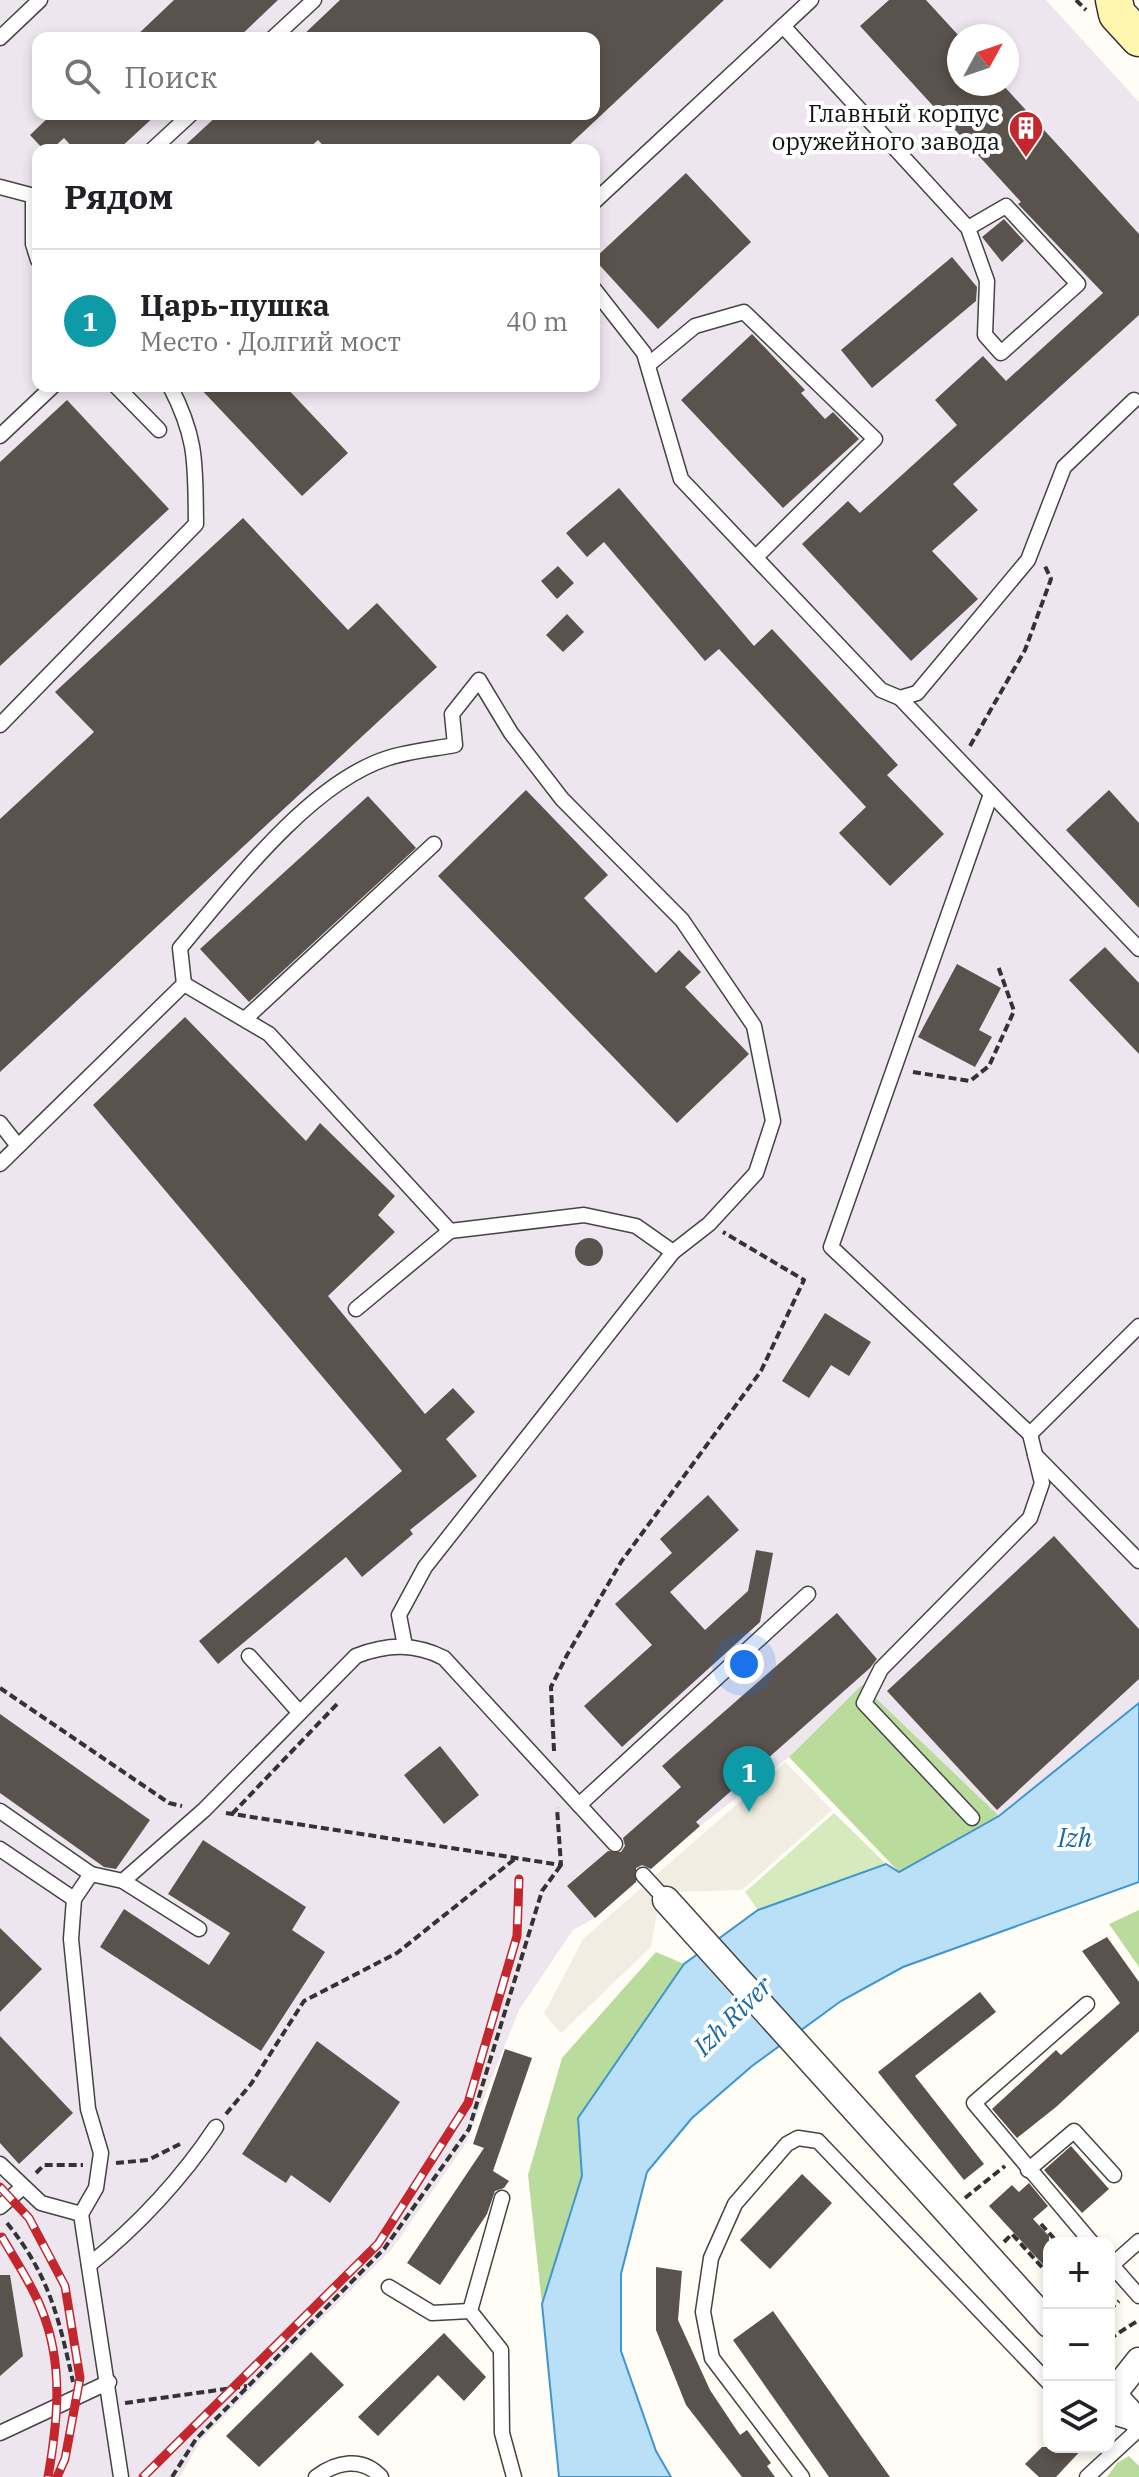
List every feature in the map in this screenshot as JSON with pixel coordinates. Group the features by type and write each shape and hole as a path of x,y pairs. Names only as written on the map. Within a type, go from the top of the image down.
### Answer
{"street":[{"path":"666,1900 1043,2317"},
{"path":"1115,2393 1139,2361"},
{"path":"1115,2404 1139,2425"}],"lane":[{"path":"0,38 40,0"},
{"path":"279,32 314,0"},
{"path":"600,196 811,0"},
{"path":"783,26 968,228 987,281 985,335 1001,353 1078,284 1006,206 968,228"},
{"path":"158,144 184,120"},
{"path":"0,187 32,195"},
{"path":"600,297 644,353 681,479 881,690 900,698 1139,949"},
{"path":"648,365 695,326 744,312 875,439 756,557"},
{"path":"0,436 47,392"},
{"path":"122,392 159,430"},
{"path":"0,725 196,524 194,451 189,421 173,392"},
{"path":"900,698 917,693 1028,560 1064,467 1134,400"},
{"path":"184,984 180,948 250,866 323,792 387,758 455,745 452,714 479,680 511,733 562,799 682,920 754,1026 773,1121 756,1173 709,1224 673,1252 425,1567 399,1615 405,1646"},
{"path":"972,1818 864,1703 881,1669 1030,1518 1042,1483 1035,1454 1030,1434 831,1247 991,794"},
{"path":"245,1019 434,844"},
{"path":"184,984 269,1034 450,1231"},
{"path":"0,1164 184,984"},
{"path":"0,1123 18,1146"},
{"path":"356,1309 450,1231 584,1215 636,1226 673,1252"},
{"path":"1030,1434 1139,1326"},
{"path":"1035,1454 1139,1561"},
{"path":"579,1805 808,1594"},
{"path":"123,1881 204,1810 356,1656 374,1649 405,1646 424,1647 444,1658 615,1844"},
{"path":"249,1656 299,1712"},
{"path":"0,1811 91,1874 123,1881 199,1929"},
{"path":"0,1849 74,1899"},
{"path":"91,1874 74,1899 71,1939 88,2109 101,2153 96,2188 81,2214 109,2382 121,2477"},
{"path":"643,1875 666,1900"},
{"path":"1087,2004 974,2103 1016,2157 1087,2237"},
{"path":"89,2265 129,2233 185,2173 216,2127"},
{"path":"1028,2170 1074,2131 1114,2175"},
{"path":"802,2477 712,2358 703,2312 711,2258 735,2204 787,2144 798,2138 818,2141 1047,2381"},
{"path":"0,2164 41,2203 81,2214"},
{"path":"0,2207 23,2187"},
{"path":"470,2311 502,2198"},
{"path":"1115,2260 1139,2241"},
{"path":"1115,2270 1139,2296"},
{"path":"389,2287 432,2313 470,2311"},
{"path":"470,2311 501,2350 502,2433 514,2477"},
{"path":"0,2433 109,2382"},
{"path":"1087,2477 1139,2425"},
{"path":"316,2477 332,2465 354,2463 381,2477"}],"path":[{"path":"961,762 1025,650 1051,579 1035,542"},
{"path":"895,1068 970,1081 989,1066 1014,1011 998,966"},
{"path":"172,2477 196,2439 384,2249 469,2129 542,1891 561,1865 551,1687 621,1562 761,1371 804,1280 709,1224"},
{"path":"0,1688 169,1803 561,1865"},
{"path":"232,1814 348,1692"},
{"path":"23,2187 44,2165 99,2165 148,2160 216,2127 251,2084 304,2001 397,1953 516,1858"},
{"path":"961,2201 1016,2157"},
{"path":"1041,2224 1053,2237"},
{"path":"1005,2241 1010,2236 1021,2243 1043,2268"},
{"path":"1115,2335 1139,2320"}],"shaded area":[{"path":"0,0 1046,0 1139,102 1139,1703 999,1816 862,1686 789,1757 700,1826 595,1918 573,1930 519,2010 466,2143 392,2249 200,2441 180,2477 0,2477"},
{"path":"785,1762 832,1810 742,1890 676,1892 658,1907 651,1947 561,2033 544,2014 583,1939"}],"green space":[{"path":"862,1685 999,1816 899,1872 789,1757"},
{"path":"834,1813 886,1864 758,1910 745,1892"},
{"path":"1139,1910 1139,1967 1109,1924"},
{"path":"656,1952 684,1964 578,2118 582,2176 542,2304 528,2175 562,2058"},
{"path":"1129,2456 1139,2466 1139,2477 1107,2477 1117,2463"}],"water":[{"name":"Izh","path":"1139,1703 1139,1882 903,1967 841,2001 752,2066 692,2118 647,2172 621,2274 621,2351 656,2451 671,2477 559,2477 542,2304 582,2176 578,2118 684,1964 758,1910 886,1864 899,1872 999,1816"}],"building":[{"path":"174,0 278,0 244,32 140,32"},
{"path":"340,0 724,0 600,116 600,32 306,32"},
{"path":"889,0 926,0 948,24 947,96 1013,96 1139,234 1139,315 953,484 978,510 932,551 978,599 911,661 802,544 848,501 860,513 957,425 935,400 983,356 1006,381 1103,293 1018,204 1021,202 860,26"},
{"path":"46,120 150,120 124,144 70,144 64,138 58,144 38,144 30,135"},
{"path":"212,120 596,120 570,144 322,144 318,140 314,144 186,144"},
{"path":"686,173 751,242 658,329 600,266 600,253"},
{"path":"1004,219 1024,241 1002,262 982,237"},
{"path":"952,257 977,287 976,301 872,388 841,350"},
{"path":"752,334 805,390 801,393 825,419 833,412 859,439 783,508 681,400"},
{"path":"204,392 291,392 348,453 302,496"},
{"path":"67,400 169,509 0,666 0,462"},
{"path":"619,488 754,646 772,629 898,765 887,775 944,834 890,886 839,833 866,807 719,649 705,661 604,542 587,557 566,533"},
{"path":"243,518 348,630 377,603 437,667 0,1072 0,819 94,732 55,692"},
{"path":"558,566 574,583 557,599 541,581"},
{"path":"567,614 584,632 563,652 546,635"},
{"path":"526,790 608,875 584,898 656,973 679,950 701,972 685,987 749,1054 677,1123 438,876"},
{"path":"1109,790 1139,823 1139,908 1066,830"},
{"path":"368,796 416,848 249,1002 200,949"},
{"path":"1105,947 1139,983 1139,1054 1069,980"},
{"path":"957,964 1001,988 979,1030 992,1037 975,1067 918,1037"},
{"path":"185,1017 306,1141 320,1123 395,1196 378,1215 395,1232 328,1296 425,1414 453,1388 475,1412 446,1439 477,1476 410,1530 413,1534 362,1577 346,1557 218,1664 199,1641 402,1471 93,1105"},
{"path":"589,1238 599,1242 603,1252 599,1262 589,1266 579,1262 575,1252 579,1242"},
{"path":"825,1313 871,1342 849,1376 831,1365 809,1398 782,1381"},
{"path":"708,1495 739,1530 670,1592 705,1630 748,1591 756,1550 773,1553 760,1622 622,1747 584,1706 652,1645 615,1604 672,1553 660,1539"},
{"path":"1054,1536 1139,1629 1139,1679 997,1810 887,1691"},
{"path":"837,1613 877,1659 870,1668 696,1822 700,1826 651,1869 642,1865 636,1868 636,1882 595,1918 567,1886 608,1851 621,1852 625,1846 623,1838 681,1787 662,1766"},
{"path":"0,1714 150,1820 116,1869 104,1867 0,1793"},
{"path":"440,1746 479,1795 444,1824 404,1775"},
{"path":"203,1840 306,1907 292,1930 325,1952 261,2051 100,1947 124,1909 209,1965 230,1933 168,1894"},
{"path":"0,1928 42,1969 0,2012"},
{"path":"1107,1937 1139,1982 1139,2031 1056,2107 1017,2138 992,2109 1056,2050 1061,2055 1120,2003 1082,1951"},
{"path":"980,1992 996,2012 915,2076 984,2164 964,2180 878,2072"},
{"path":"0,2036 73,2113 19,2164 0,2143"},
{"path":"317,2041 400,2102 330,2203 291,2175 286,2183 242,2154"},
{"path":"505,2049 532,2058 493,2171 509,2181 504,2188 495,2191 487,2214 440,2285 407,2263 484,2148 473,2144"},
{"path":"1071,2146 1109,2189 1082,2213 1044,2170"},
{"path":"802,2174 832,2203 770,2269 740,2240"},
{"path":"1029,2183 1048,2206 1033,2219 1049,2236 1043,2237 1043,2264 989,2206 1012,2185 1019,2192"},
{"path":"656,2267 682,2271 678,2320 710,2390 740,2435 747,2430 771,2463 767,2466 775,2477 742,2477 686,2405 656,2330"},
{"path":"0,2275 10,2275 23,2356 0,2376"},
{"path":"773,2311 890,2477 829,2477 733,2340"},
{"path":"444,2333 486,2377 464,2401 438,2375 378,2436 358,2417"},
{"path":"311,2352 344,2385 259,2467 226,2436"},
{"path":"1042,2447 1043,2453 1078,2453 1056,2477 1039,2477 1025,2464"}],"railway":[{"path":"143,2477 378,2244 468,2103 517,1936 519,1879"},
{"path":"0,2187 29,2218 65,2286 80,2378 65,2459 57,2477"},
{"path":"2,2237 37,2299 53,2350 57,2392 48,2477"}],"place":[{"name":"Главный корпус оружейного завода","path":"1026,159"},
{"name":"Царь-пушка","path":"749,1812"}],"water label":[{"name":"Izh River","path":"733,2016"}]}
